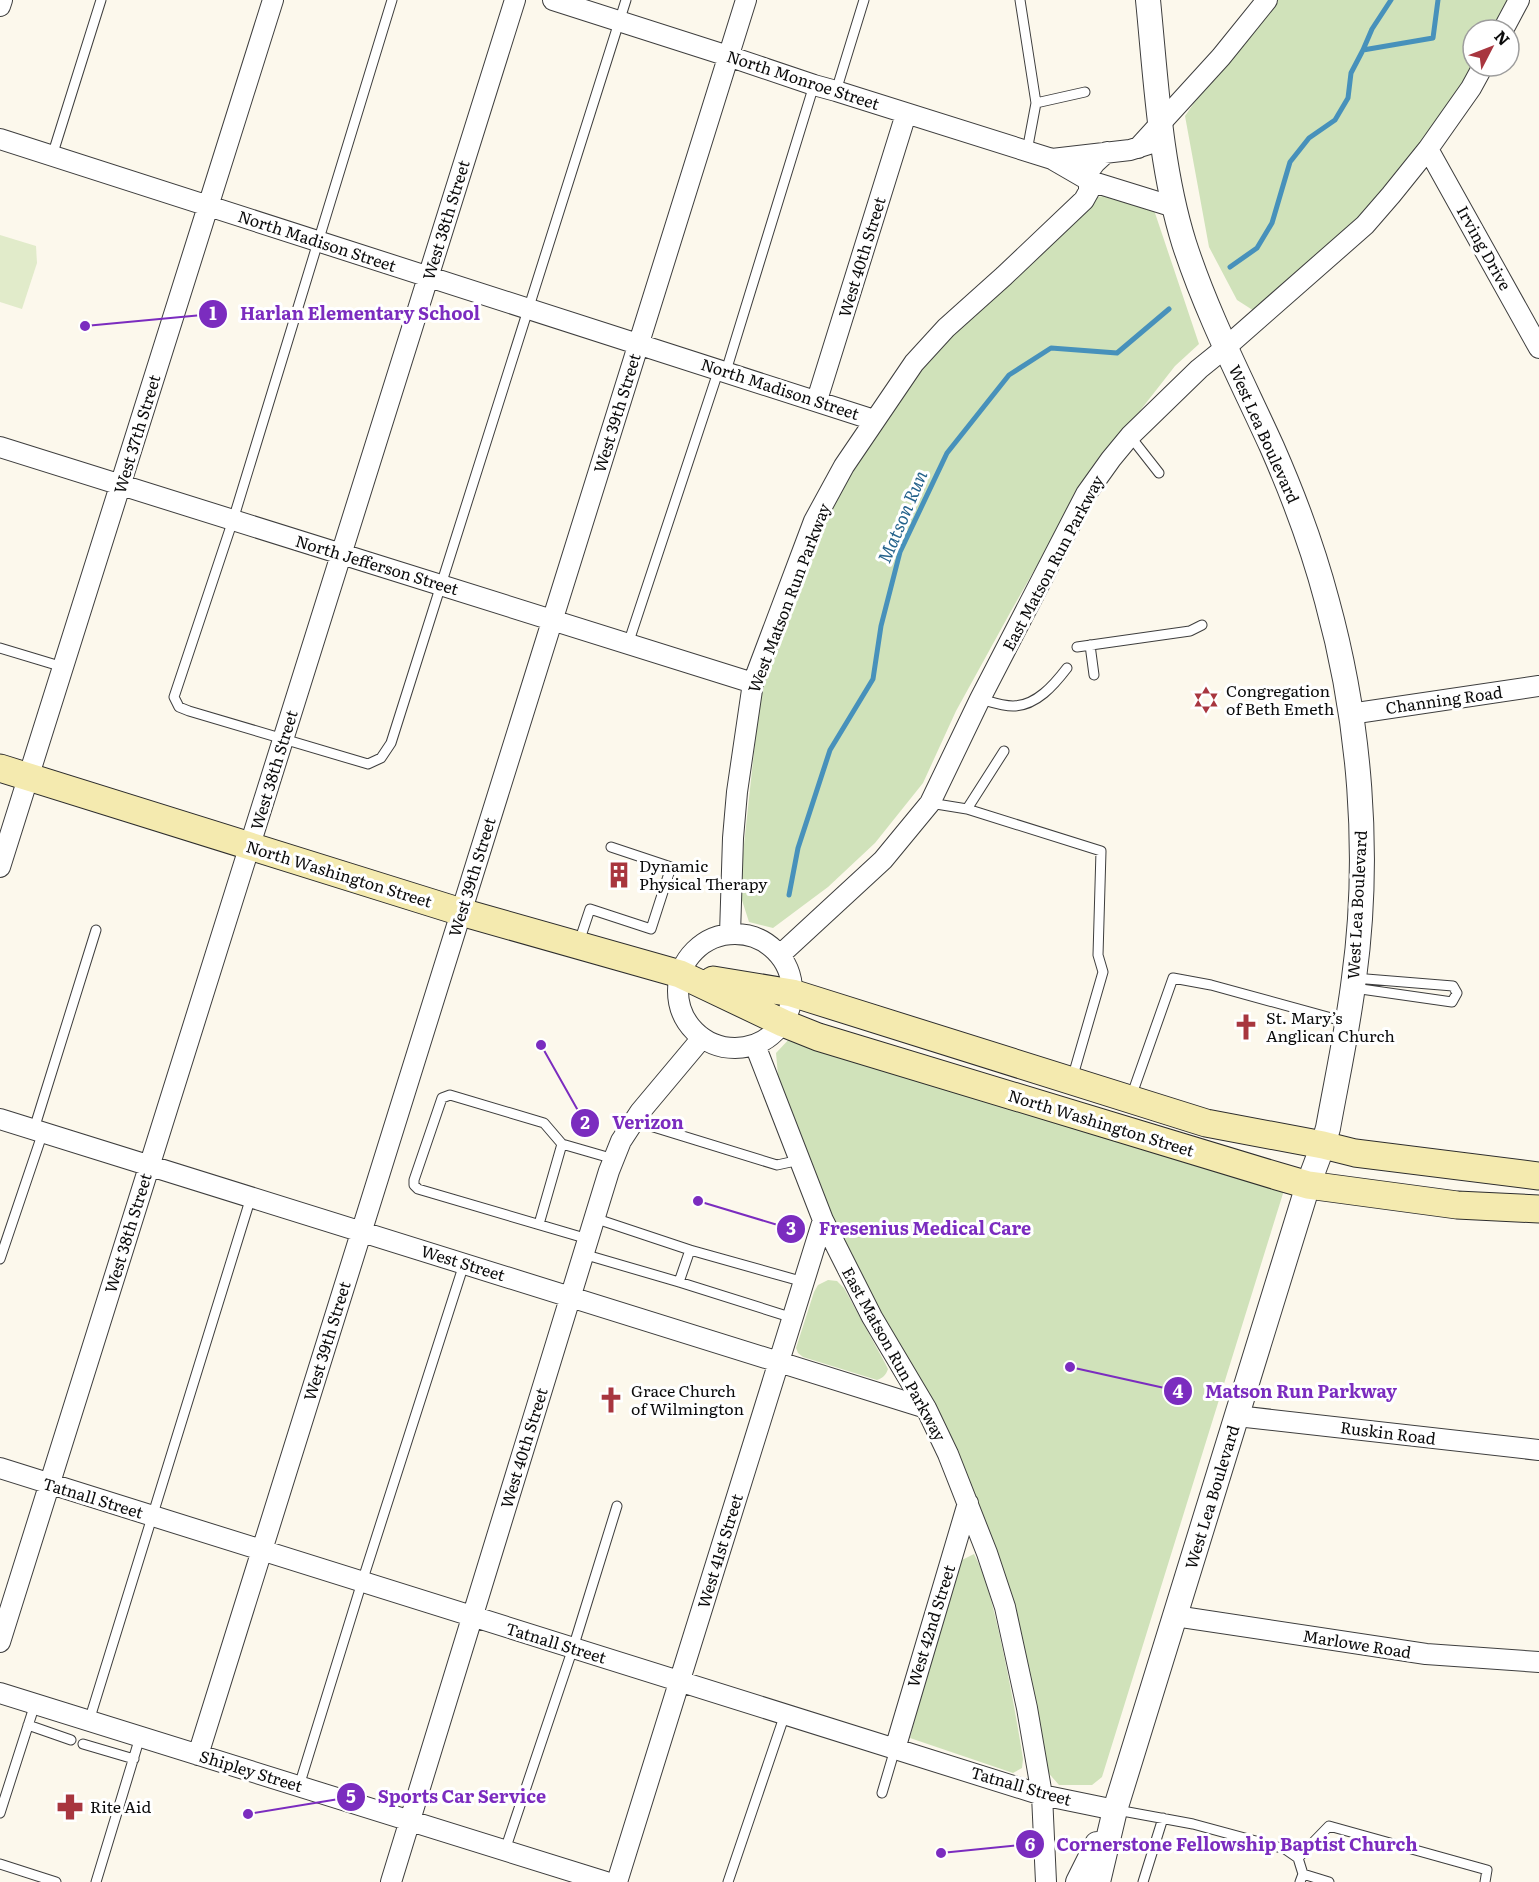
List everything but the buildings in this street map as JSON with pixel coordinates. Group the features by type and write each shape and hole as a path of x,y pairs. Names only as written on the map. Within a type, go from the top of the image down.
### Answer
{"main road":[{"name":"North Washington Street","path":"0,768 461,912 680,974 792,993 1206,1123 1323,1145 1354,1154 1539,1176"},
{"name":"North Washington Street","path":"680,974 818,1037 1308,1185 1457,1205 1539,1209"}],"street":[{"path":"0,6 2,0"},
{"name":"West 37th Street","path":"0,867 273,0"},
{"name":"West 38th Street","path":"0,1642 515,0"},
{"name":"North Monroe Street","path":"553,0 729,56 814,86 1052,159"},
{"name":"West 39th Street","path":"198,1755 746,0"},
{"name":"West Lea Boulevard","path":"1098,1882 1115,1810 1308,1185 1323,1145 1354,983 1363,852 1358,779 1350,714 1340,657 1314,557 1280,467 1225,348 1194,270 1174,207 1162,132 1149,0"},
{"path":"1052,159 1138,148 1162,132 1267,0"},
{"path":"1509,18 1519,0"},
{"name":"East Matson Run Parkway","path":"780,956 883,860 930,803 980,699 1086,494 1098,476 1130,436 1199,369 1365,225 1428,149 1476,78"},
{"name":"West 40th Street","path":"817,400 906,114"},
{"name":"North Madison Street","path":"0,139 874,420"},
{"name":"Irving Drive","path":"1428,149 1539,348"},
{"name":"West Matson Run Parkway","path":"730,934 733,838 738,784 753,684 814,521 844,465 914,363 946,328 1084,200 1089,191 1089,171 1107,152"},
{"path":"1052,159 1090,181 1174,207"},
{"name":"North Jefferson Street","path":"0,447 753,684"},
{"name":"Channing Road","path":"1350,714 1539,686"},
{"path":"740,934 758,939 780,956 789,973 792,993 790,1008 783,1023 771,1036 747,1048 719,1047 702,1038 689,1026 681,1010 677,992 680,974 687,959 699,946 714,938 740,934"},
{"name":"West 40th Street","path":"391,1882 614,1159 621,1141 634,1121 702,1038"},
{"name":"East Matson Run Parkway","path":"755,1045 823,1220 872,1317 926,1408 948,1454 1005,1607 1028,1708 1042,1795 1046,1882"},
{"name":"West Street","path":"0,1119 926,1408"},
{"name":"West 41st Street","path":"617,1882 823,1220"},
{"name":"Ruskin Road","path":"1237,1416 1539,1450"},
{"name":"Tatnall Street","path":"0,1468 1042,1795 1115,1810"},
{"name":"West 42nd Street","path":"895,1749 968,1503"},
{"name":"Marlowe Road","path":"1175,1616 1426,1654 1539,1662"},
{"name":"Shipley Street","path":"0,1693 606,1882"},
{"name":"West Lea Boulevard","path":"1078,1882 1115,1810"}],"lane":[{"path":"52,156 101,0"},
{"path":"392,0 233,520 174,697 179,707 189,711 368,764 381,758 391,743 626,0"},
{"path":"836,91 864,0"},
{"path":"1020,0 1036,103 1027,151"},
{"path":"628,644 722,370 814,86"},
{"path":"1036,103 1085,92"},
{"path":"1130,436 1159,473"},
{"path":"1077,647 1190,631 1202,625"},
{"path":"1090,645 1094,675"},
{"path":"0,648 63,667"},
{"path":"980,699 1014,706 1029,702 1055,683 1067,669"},
{"path":"967,809 1004,751"},
{"path":"930,803 967,809 1101,851 1098,955 1103,972 1072,1081"},
{"path":"579,944 590,909 651,929 671,867 611,847"},
{"path":"0,1259 96,930"},
{"path":"1130,1099 1173,978 1211,985 1347,1022"},
{"path":"1354,983 1452,986 1457,993 1452,1002 1354,983"},
{"path":"614,1159 562,1144 544,1123 450,1095 442,1098 414,1179 414,1185 418,1189 539,1224 586,1247 680,1282 793,1318"},
{"path":"634,1121 777,1165 800,1160"},
{"path":"539,1224 562,1144"},
{"path":"89,1720 250,1197"},
{"path":"594,1218 690,1250 804,1282"},
{"path":"680,1282 690,1250"},
{"path":"299,1786 464,1264"},
{"path":"505,1850 573,1648 617,1506"},
{"path":"0,1812 35,1704"},
{"path":"728,1882 785,1714"},
{"path":"28,1725 71,1740"},
{"path":"96,1882 140,1737"},
{"path":"83,1744 134,1759"},
{"path":"882,1793 895,1749"},
{"path":"1115,1810 1193,1824 1285,1849 1298,1858 1301,1878 1329,1882"},
{"path":"1143,1882 1163,1818"},
{"path":"1298,1858 1329,1826 1487,1870 1485,1882"},
{"path":"0,1864 56,1882"}],"green space":[{"path":"1267,0 1519,0 1509,18 1461,18 1461,78 1466,78 1428,149 1262,316 1237,300 1209,247 1185,116"},
{"path":"1108,195 1154,210 1199,344 1175,366 1097,460 956,711 923,783 875,843 828,887 773,928 749,922 739,891 761,687 799,562 905,376 1084,200"},
{"path":"0,235 36,246 37,263 22,309 0,302"},
{"path":"792,1036 1285,1187 1102,1777 1092,1785 1059,1785 1045,1769 1015,1614 883,1321 822,1200 779,1087 776,1053"},
{"path":"828,1280 837,1281 844,1288 885,1363 888,1369 881,1378 877,1380 803,1357 798,1353 796,1348 814,1292 818,1285"},
{"path":"974,1554 991,1599 1015,1710 1023,1759 1022,1768 1013,1773 910,1738 956,1563"}],"waterway":[{"name":"Matson Run","path":"1363,50 1372,29 1391,0"},
{"name":"Matson Run","path":"1230,267 1257,248 1272,223 1290,162 1309,138 1335,120 1348,98 1351,73 1363,50 1433,38 1438,0"},
{"name":"Matson Run","path":"789,895 798,848 830,750 873,679 881,626 900,552 947,453 1009,375 1051,348 1117,353 1169,309"}],"place":[{"name":"Harlan Elementary School","path":"85,326"},
{"name":"Congregation of Beth Emeth","path":"1206,700"},
{"name":"Dynamic Physical Therapy","path":"619,875"},
{"name":"St. Mary’s Anglican Church","path":"1246,1027"},
{"name":"Verizon","path":"541,1045"},
{"name":"Fresenius Medical Care","path":"698,1201"},
{"name":"Matson Run Parkway","path":"1070,1367"},
{"name":"Grace Church of Wilmington","path":"611,1400"},
{"name":"Rite Aid","path":"70,1807"},
{"name":"Sports Car Service","path":"248,1814"},
{"name":"Cornerstone Fellowship Baptist Church","path":"941,1853"}]}
